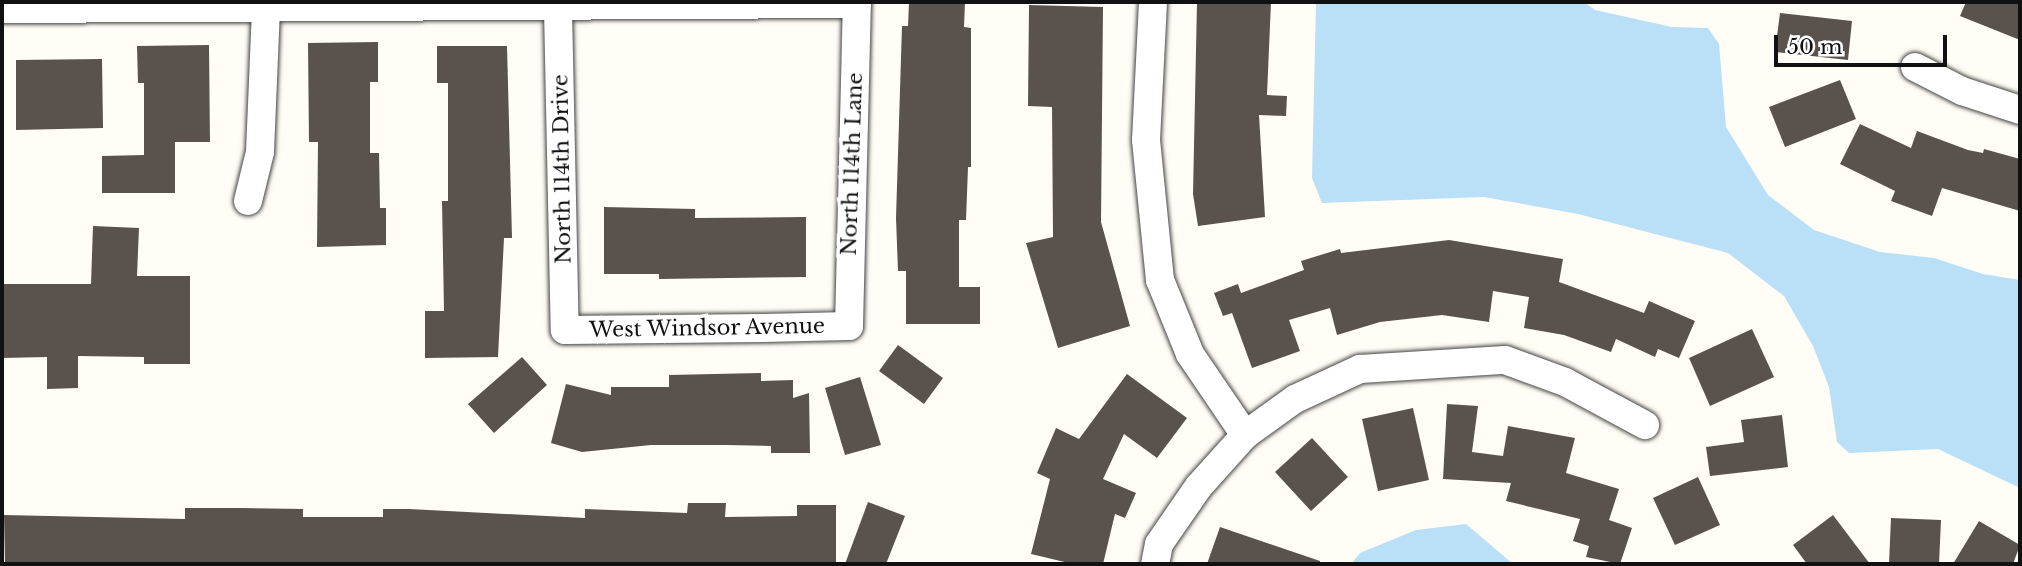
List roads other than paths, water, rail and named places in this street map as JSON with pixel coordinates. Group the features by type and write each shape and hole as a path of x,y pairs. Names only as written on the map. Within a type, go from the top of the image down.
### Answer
{"street":[{"path":"1153,2 1146,140 1160,280 1190,354 1245,435"},
{"path":"2,9 558,9 857,3"},
{"name":"North 114th Lane","path":"849,326 857,3"},
{"path":"248,201 260,152 266,9"},
{"name":"North 114th Drive","path":"558,9 565,330"},
{"path":"1915,67 1962,91 2020,110"},
{"name":"West Windsor Avenue","path":"565,330 849,326"},
{"path":"1154,564 1159,544 1199,486 1245,435 1295,399 1360,369 1505,360 1565,382 1645,425"}],"water":[{"path":"1316,2 1584,2 1595,10 1672,27 1708,28 1719,44 1726,127 1768,195 1814,230 1880,252 1934,258 1983,274 2020,280 2020,488 1938,449 1849,453 1837,442 1829,387 1813,346 1784,296 1728,253 1578,214 1484,197 1322,203 1312,178"},
{"path":"1466,524 1513,564 1351,564 1360,553 1416,530"}]}
